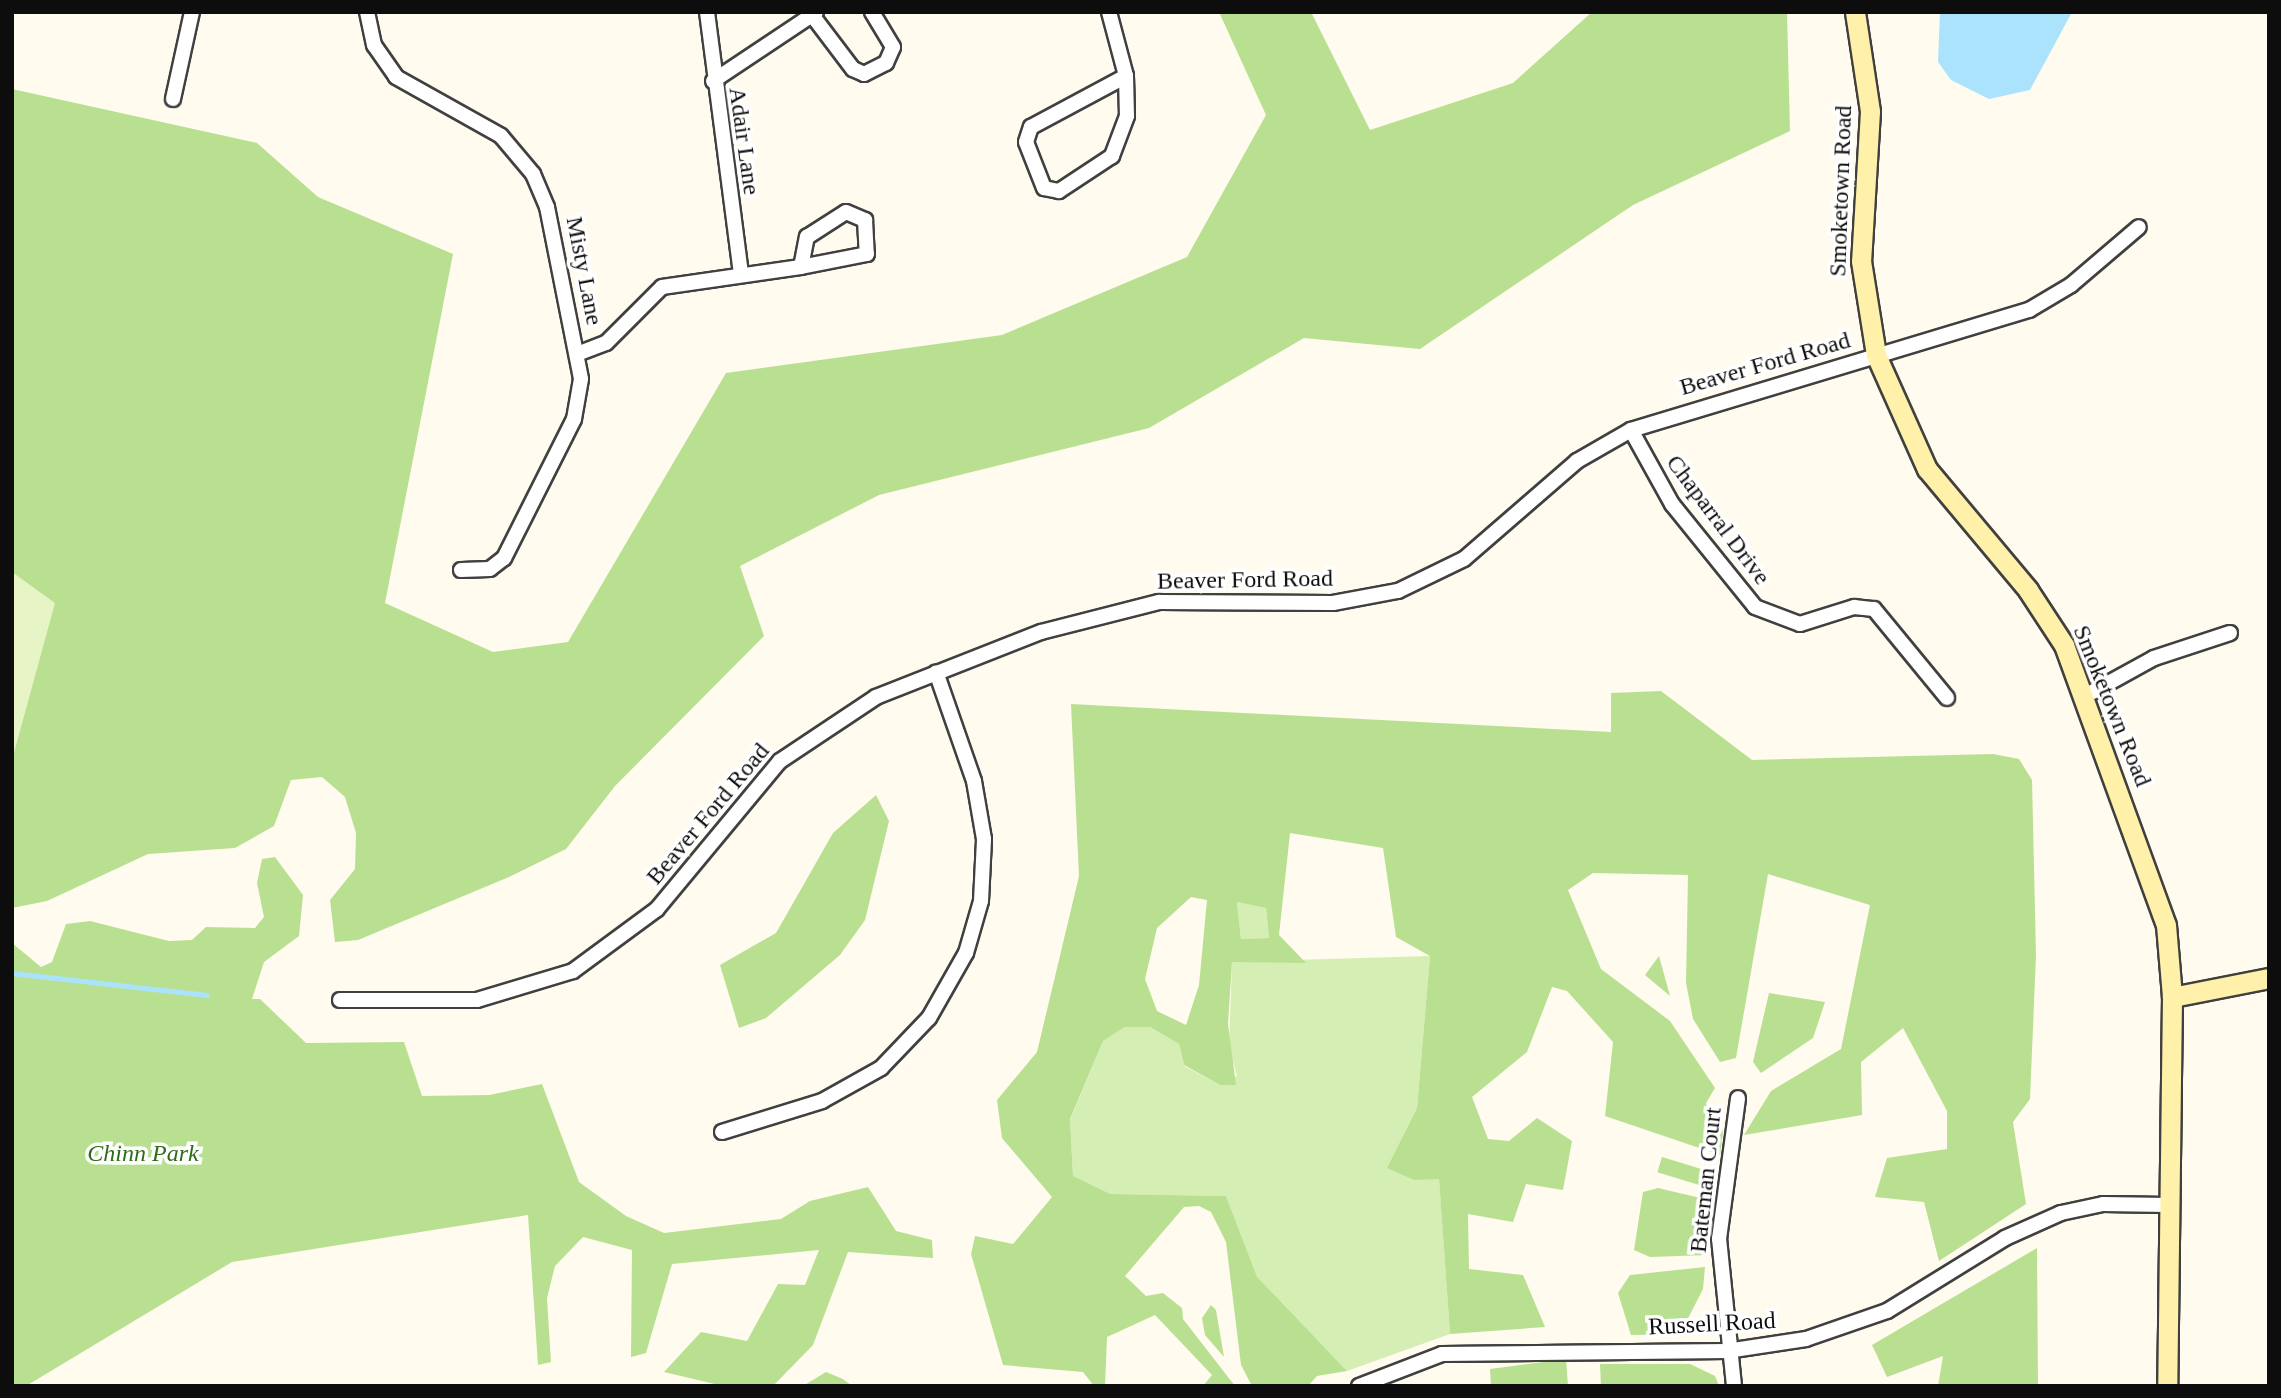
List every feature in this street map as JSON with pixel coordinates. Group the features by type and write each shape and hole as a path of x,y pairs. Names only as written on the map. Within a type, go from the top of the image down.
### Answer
{"main road":[{"name":"Smoketown Road","path":"1855,12 1870,111 1861,261 1876,355 1927,469 2048,617 2085,696 2157,891 2172,997 2167,1386"},
{"path":"2172,997 2269,978"}],"street":[{"path":"173,99 192,12"},
{"name":"Misty Lane","path":"367,12 374,45 396,78 500,136 533,174 547,207 577,354 581,379 574,419 504,558 490,569 461,570"},
{"name":"Adair Lane","path":"707,12 713,81 741,275"},
{"path":"713,81 814,14 853,69 864,75 886,63 893,47 872,12"},
{"path":"1109,12 1126,76 1127,116 1112,156 1069,187 1044,188 1026,142 1031,127 1126,76"},
{"path":"577,354 606,344 662,287 801,267 867,254 865,220 846,212 819,227 807,237 801,267"},
{"name":"Beaver Ford Road","path":"340,1000 477,1000 573,971 657,909 758,784 804,740 876,696 1041,632 1159,602 1333,603 1398,591 1493,540 1555,479 1631,430 2029,310 2071,285 2139,227"},
{"name":"Chaparral Drive","path":"1631,430 1672,504 1755,607 1800,624 1854,607 1874,609 1947,698"},
{"path":"2085,696 2154,659 2231,633"},
{"path":"722,1132 822,1101 881,1068 929,1018 966,953 981,901 984,839 974,781 936,672"},
{"name":"Bateman Court","path":"1734,1386 1727,1350 1719,1239 1738,1098"},
{"name":"Russell Road","path":"1359,1386 1400,1366 1454,1352 1727,1350 1806,1339 1887,1311 2006,1238 2061,1213 2103,1204 2168,1205"}],"green space":[{"path":"1219,12 1311,12 1370,130 1513,83 1592,12 1787,12 1790,131 1633,205 1420,349 1304,338 1149,428 879,495 740,566 764,636 615,786 566,849 509,877 358,940 335,942 330,900 355,869 356,833 345,797 322,777 291,780 274,826 235,848 148,854 47,901 12,908 12,754 25,699 12,589 12,89 257,143 318,197 453,254 385,603 493,652 568,642 726,373 1002,335 1187,257 1266,115"},
{"path":"12,572 55,603 12,760"},
{"path":"1661,691 1752,760 1993,754 2019,759 2032,780 2036,955 2030,1099 2013,1122 2026,1204 1939,1261 1924,1202 1875,1197 1887,1158 1947,1149 1947,1111 1903,1028 1861,1062 1862,1115 1744,1135 1771,1091 1841,1049 1870,905 1768,874 1736,1058 1720,1062 1693,1019 1686,983 1688,875 1593,873 1568,890 1601,969 1670,1021 1715,1088 1706,1103 1723,1132 1720,1155 1605,1116 1613,1042 1567,991 1552,987 1527,1052 1472,1097 1488,1139 1509,1141 1537,1118 1572,1141 1563,1190 1526,1184 1513,1222 1468,1214 1469,1269 1523,1275 1545,1327 1450,1334 1439,1179 1414,1180 1387,1168 1417,1108 1430,956 1396,937 1383,848 1290,833 1279,935 1306,963 1232,962 1228,1024 1236,1085 1220,1085 1184,1065 1179,1044 1150,1027 1125,1027 1103,1041 1070,1119 1073,1176 1110,1194 1226,1196 1257,1277 1347,1371 1317,1376 1308,1386 1252,1386 1241,1365 1226,1242 1211,1212 1199,1206 1184,1207 1125,1276 1146,1296 1163,1293 1182,1308 1183,1319 1235,1386 1203,1386 1212,1375 1155,1315 1107,1337 1105,1386 1094,1386 1083,1372 1003,1365 971,1254 975,1236 1013,1244 1052,1197 1002,1138 997,1100 1037,1052 1079,876 1071,704 1611,732 1611,693","holes":["1191,897 1207,900 1199,985 1186,1025 1157,1011 1145,979 1157,928","1237,902 1266,908 1269,938 1241,939"]},
{"path":"876,795 889,821 865,920 840,955 766,1018 739,1028 720,965 776,933 833,833"},
{"name":"Chinn Park","path":"275,857 303,895 299,936 264,962 252,999 260,999 306,1043 404,1042 422,1096 489,1095 542,1084 579,1182 626,1216 664,1233 781,1219 810,1201 868,1187 896,1231 932,1240 933,1258 848,1252 813,1345 773,1386 723,1386 664,1372 701,1332 747,1341 778,1284 805,1285 819,1250 672,1264 646,1353 631,1357 632,1250 583,1237 555,1266 547,1298 551,1362 538,1365 528,1215 232,1262 26,1386 12,1386 12,943 41,967 52,962 66,924 90,921 169,941 192,940 206,927 255,928 264,917 257,883 262,859"},
{"path":"1237,902 1266,908 1269,938 1241,939"},
{"path":"1430,956 1417,1108 1388,1167 1414,1180 1439,1178 1450,1334 1347,1371 1257,1278 1226,1196 1110,1194 1088,1188 1073,1176 1070,1120 1103,1041 1125,1027 1150,1027 1179,1044 1184,1066 1220,1085 1237,1076 1229,1047 1232,962"},
{"path":"1659,956 1670,996 1645,975"},
{"path":"1769,993 1825,1002 1813,1038 1761,1073 1753,1062"},
{"path":"1662,1157 1714,1173 1709,1188 1657,1172"},
{"path":"1658,1188 1709,1200 1708,1255 1650,1257 1634,1250 1643,1192"},
{"path":"2037,1248 2038,1386 1938,1386 1943,1356 1887,1377 1872,1345"},
{"path":"1705,1267 1703,1289 1680,1334 1631,1335 1618,1293 1630,1275"},
{"path":"1211,1305 1216,1310 1224,1357 1205,1335 1202,1318"},
{"path":"1566,1359 1568,1386 1491,1386 1490,1369"},
{"path":"1600,1364 1690,1364 1715,1376 1719,1386 1601,1386"},
{"path":"826,1372 843,1379 852,1386 803,1386"}],"water":[{"path":"1940,12 2072,12 2030,90 1989,99 1951,80 1938,62"}],"waterway":[{"path":"12,973 207,995"}]}
